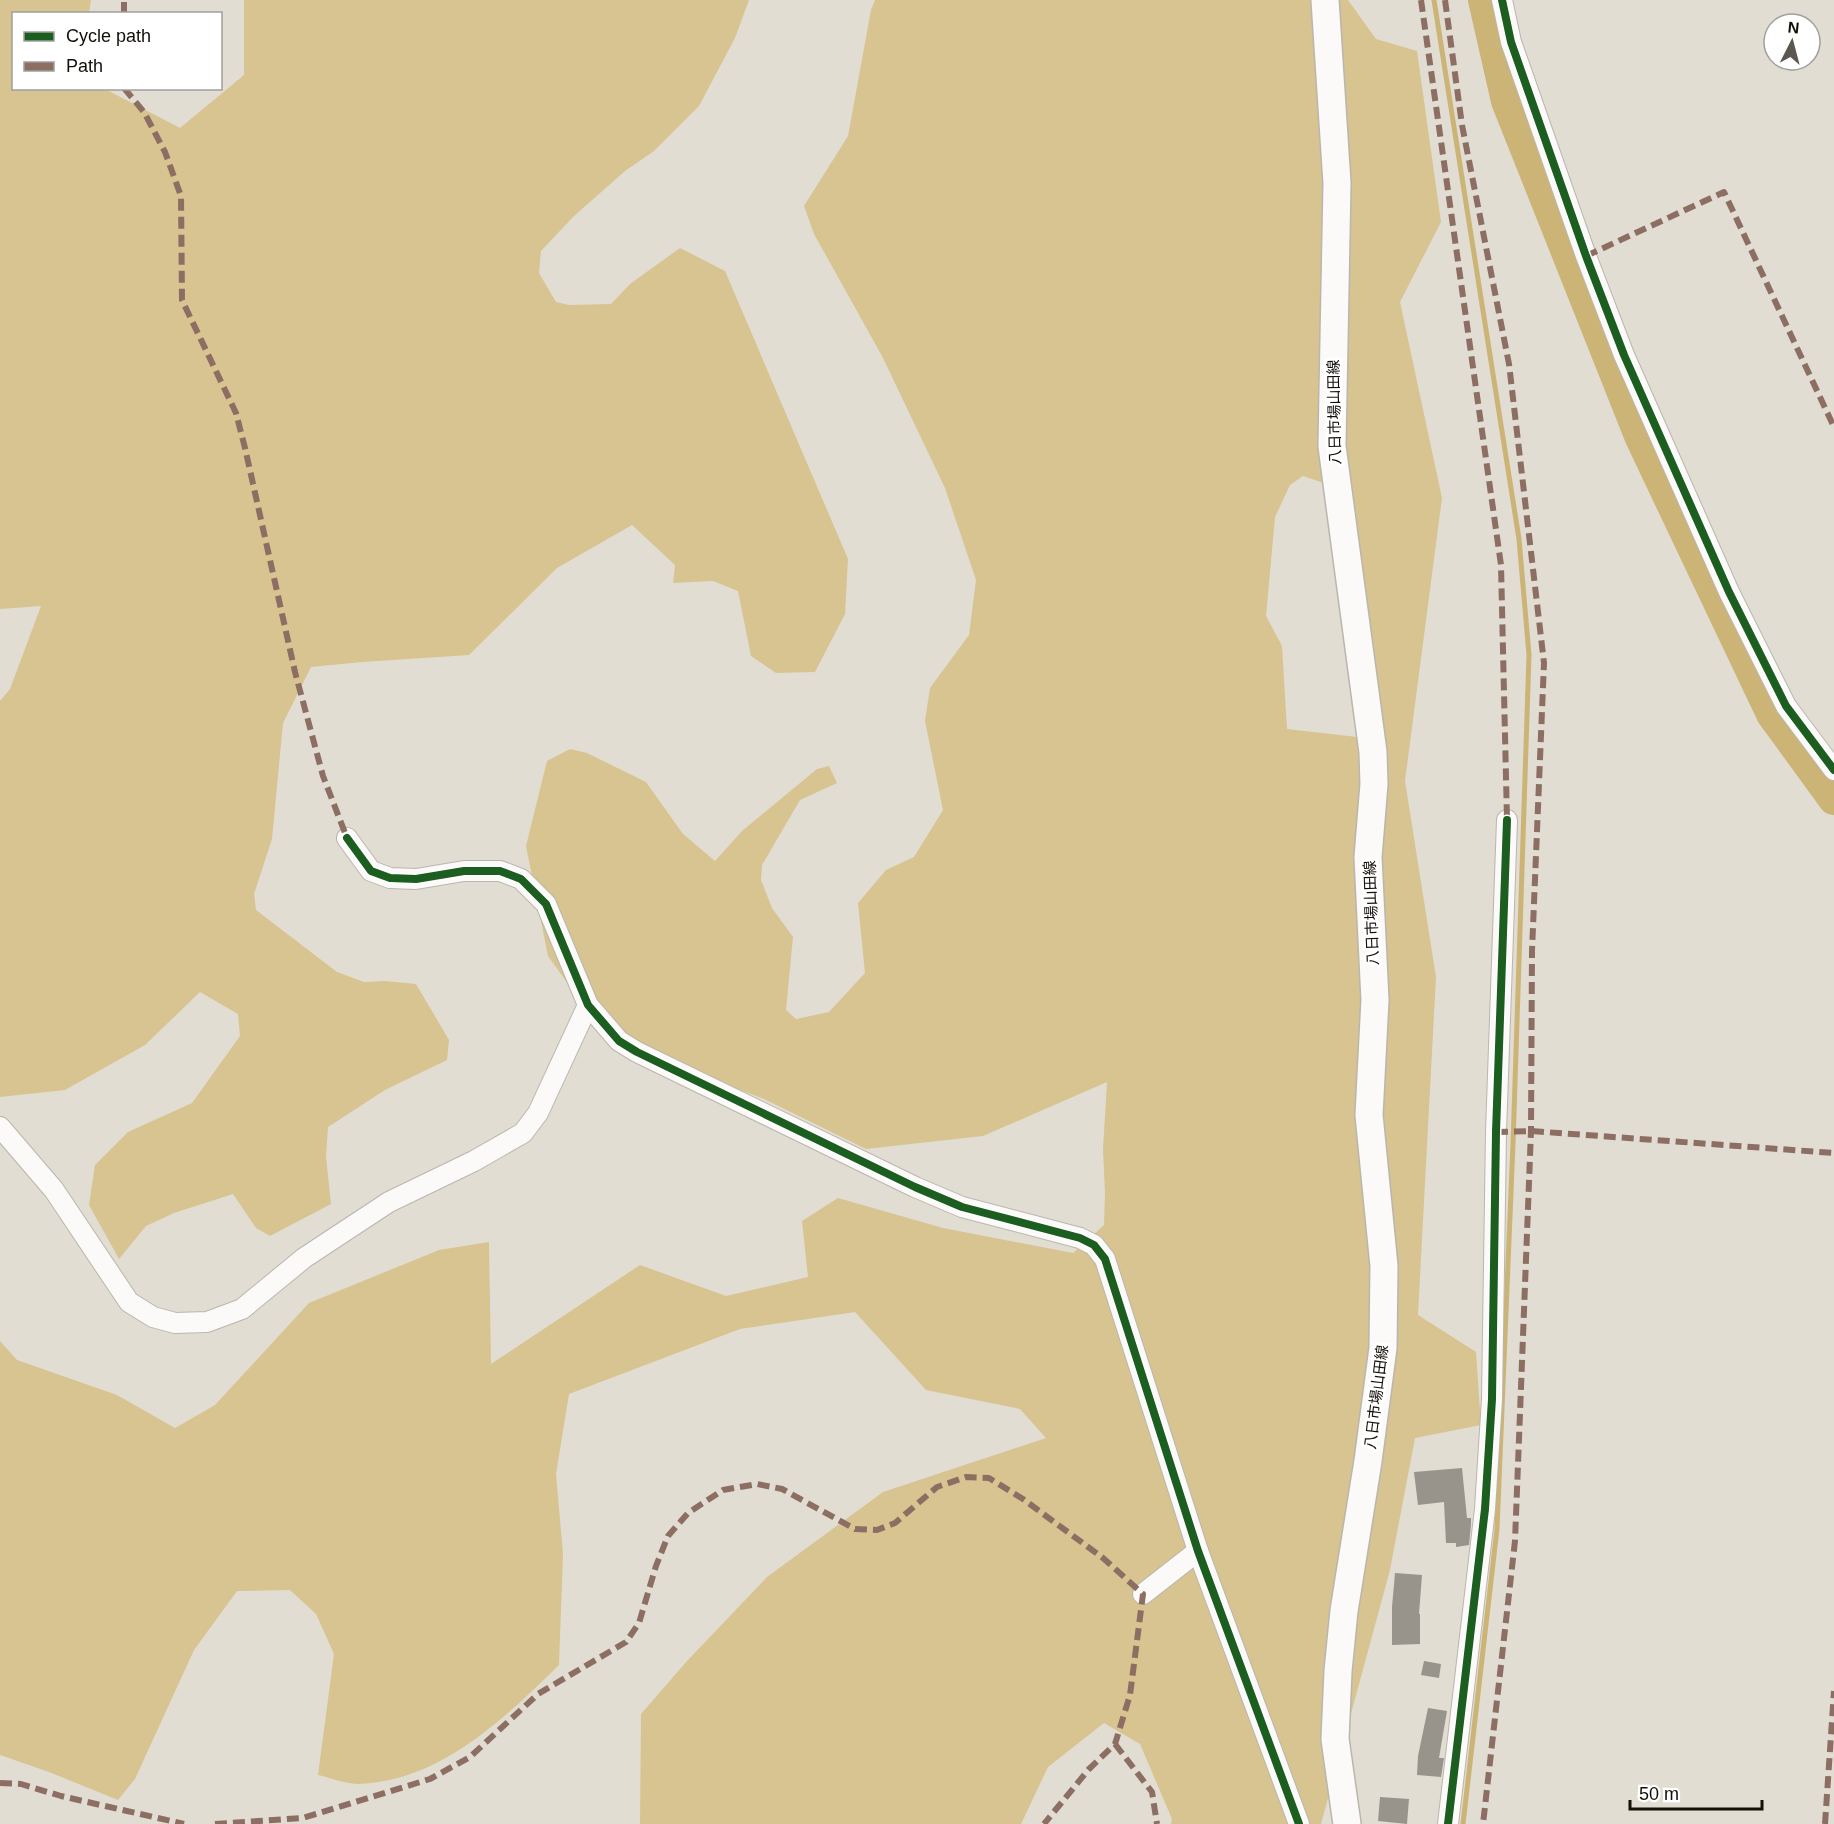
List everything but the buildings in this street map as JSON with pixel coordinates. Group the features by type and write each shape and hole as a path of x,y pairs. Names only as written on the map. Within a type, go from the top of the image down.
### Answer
{"main road":[{"name":"八日市場山田線","path":"1325,0 1337,183 1332,446 1373,752 1374,784 1368,857 1375,1000 1369,1115 1384,1266 1383,1348 1344,1611 1338,1671 1335,1739 1347,1824"}],"street":[{"path":"1502,0 1511,42 1586,256 1624,356 1729,591 1786,706 1834,770"},
{"path":"1448,1824 1485,1509 1492,1399 1496,1132 1506,820"},
{"path":"347,838 371,871 390,878 416,879 464,871 500,871 521,879 546,904 588,1005 619,1041 637,1052 915,1187 962,1207 1080,1238 1094,1245 1105,1259 1198,1551 1299,1824"},
{"path":"0,1127 54,1190 129,1302 153,1317 175,1323 207,1322 242,1309 304,1258 389,1202 474,1161 523,1133 538,1113 588,1005"},
{"path":"1143,1593 1198,1551"}],"shaded area":[{"path":"0,0 91,0 89,12 12,12 12,90 107,90 180,128 244,75 244,0 749,0 735,38 699,106 654,151 625,171 574,216 541,251 539,273 556,302 569,305 611,304 630,284 680,248 725,271 848,559 845,614 815,672 776,673 751,656 738,591 713,581 673,583 675,565 632,525 557,568 469,655 311,667 283,723 272,839 254,894 256,910 337,972 364,982 385,981 416,984 449,1040 447,1060 385,1090 328,1127 326,1157 331,1204 270,1236 256,1228 233,1194 174,1213 146,1226 119,1259 89,1205 95,1165 128,1132 192,1103 240,1036 238,1014 200,992 145,1045 65,1090 0,1097 0,701 10,689 41,606 0,609"},
{"path":"875,0 1348,0 1376,39 1417,51 1441,222 1400,302 1442,498 1405,781 1436,977 1418,1315 1476,1352 1481,1425 1415,1438 1390,1570 1321,1824 1171,1824 1172,1819 1140,1744 1104,1723 1048,1767 1021,1824 640,1824 641,1714 687,1661 767,1577 883,1492 1046,1438 1020,1409 926,1390 855,1312 740,1329 569,1394 556,1474 563,1554 559,1665 493,1726 469,1744 443,1759 417,1772 389,1780 359,1784 318,1775 334,1654 316,1614 290,1590 237,1591 194,1650 135,1779 118,1800 0,1755 0,1341 17,1360 117,1395 175,1428 215,1405 309,1303 439,1250 489,1242 491,1364 640,1265 726,1296 808,1277 802,1221 838,1198 943,1228 1073,1253 1104,1225 1103,1149 1107,1082 983,1136 866,1149 764,1099 608,1040 548,956 526,846 547,761 570,749 587,753 646,782 683,834 715,861 742,831 817,769 829,766 837,783 800,800 762,865 761,880 772,908 793,937 786,1010 796,1019 829,1012 865,973 858,903 886,870 914,857 943,810 925,721 930,688 969,635 976,580 945,488 882,356 814,234 804,206 848,136 871,10","holes":["1303,476 1324,483 1356,521 1375,739 1287,729 1282,646 1266,616 1275,517 1290,485"]}],"waterway":[{"path":"1434,0 1519,539 1529,655 1513,1144 1497,1529 1463,1824"},
{"path":"1484,0 1507,101 1641,438 1772,714 1834,799"}],"marked path":[{"path":"124,0 124,12"},
{"path":"1421,0 1501,565 1507,820"},
{"path":"1445,0 1462,125 1509,364 1544,663 1532,951 1531,1131 1515,1541 1483,1824"},
{"path":"126,90 144,112 165,152 181,196 182,300 236,413 295,672 323,776 347,838"},
{"path":"1586,256 1724,192 1834,427"},
{"path":"1496,1132 1531,1131 1834,1153"},
{"path":"215,1824 303,1818 430,1779 470,1757 538,1694 626,1642 639,1623 656,1566 668,1536 688,1513 723,1490 757,1484 782,1489 855,1529 877,1530 895,1523 937,1487 966,1477 989,1478 1023,1499 1103,1558 1143,1594 1130,1695 1115,1744 1089,1769 1044,1824"},
{"path":"1825,1824 1834,1691"},
{"path":"1115,1744 1152,1792 1157,1824"},
{"path":"0,1783 21,1784 61,1796 184,1824"}],"cycle path":[{"path":"1502,0 1511,42 1586,256 1624,355 1729,592 1786,706 1834,770"},
{"path":"1448,1824 1485,1509 1492,1399 1496,1132 1507,820"},
{"path":"347,838 371,871 390,878 416,879 464,871 500,871 521,879 546,904 588,1005 619,1041 637,1052 915,1187 962,1207 1080,1238 1094,1245 1105,1259 1198,1551 1299,1824"}]}
